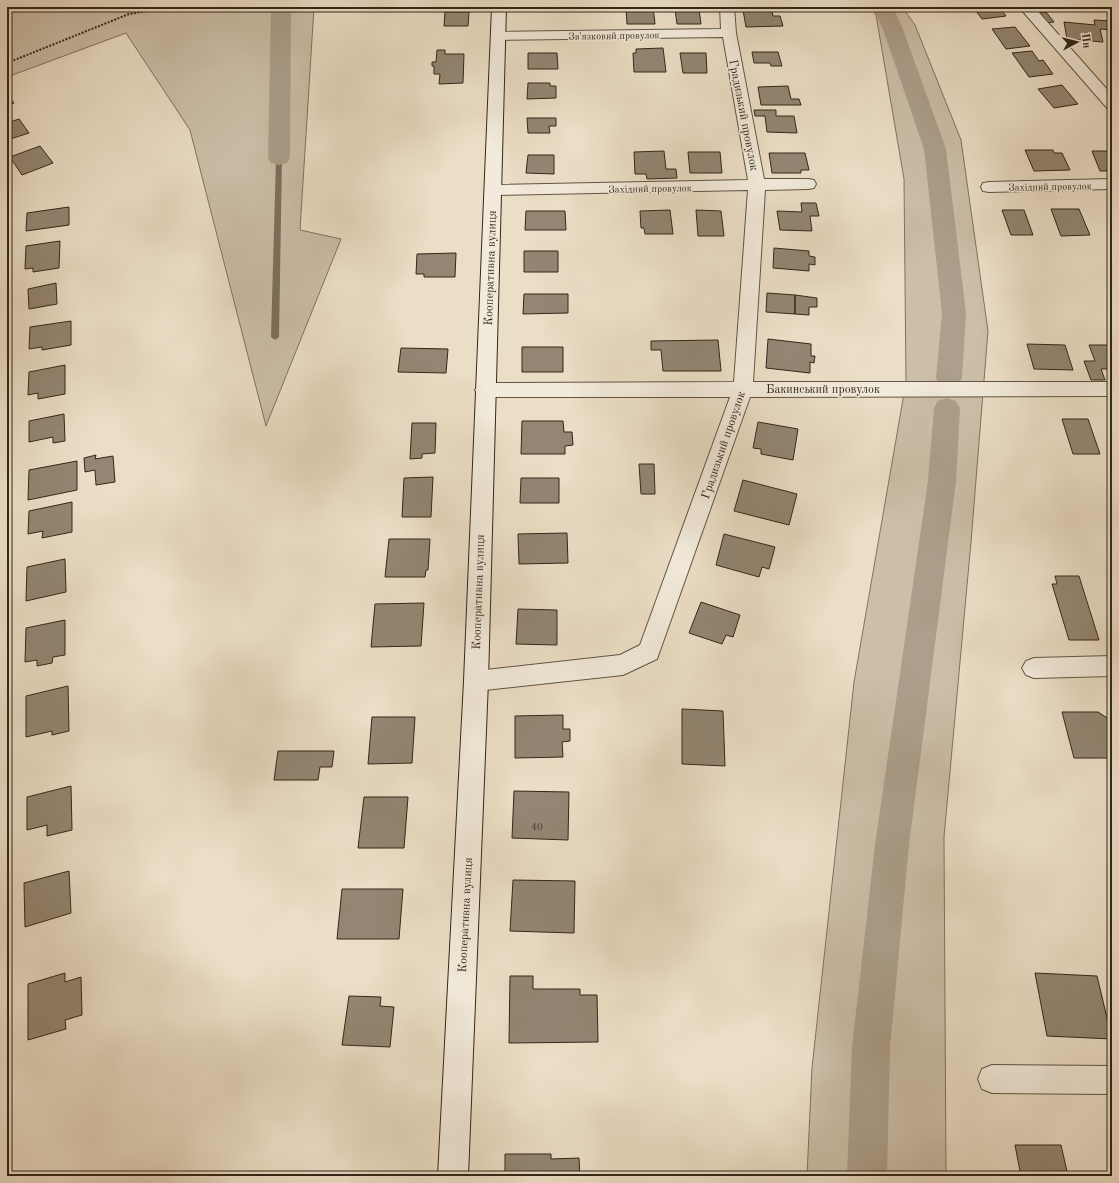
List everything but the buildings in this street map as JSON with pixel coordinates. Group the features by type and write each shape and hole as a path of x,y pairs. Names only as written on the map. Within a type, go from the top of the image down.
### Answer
{"street":[{"name":"Кооперативна вулиця","path":"453,1176 476,681 499,7"},
{"name":"Градизький провулок","path":"476,681 623,665 649,652 743,389 757,186 729,33 727,7"},
{"path":"1026,7 1112,105"},
{"name":"Звʼязковий провулок","path":"498,36 729,33"},
{"name":"Західний провулок","path":"493,190 808,184"},
{"name":"Західний провулок","path":"989,187 1112,184"},
{"name":"Бакинський провулок","path":"485,390 1112,389"},
{"path":"1034,668 1112,666"},
{"path":"992,1078 1112,1080"}],"path":[{"path":"7,63 129,14 171,7"}],"shaded area":[{"path":"7,7 314,7 300,230 341,239 266,426 190,130 126,33 7,77"},
{"path":"871,7 902,7 915,25 961,140 988,331 971,542 944,837 946,1176 807,1176 812,1068 854,682 906,382 904,179 876,15"}],"waterway":[{"path":"279,158 281,7"},
{"path":"883,7 894,32 935,149 954,313 949,378"},
{"path":"275,337 279,158"},
{"path":"867,1176 871,1047 892,845 942,481 947,408"}]}
